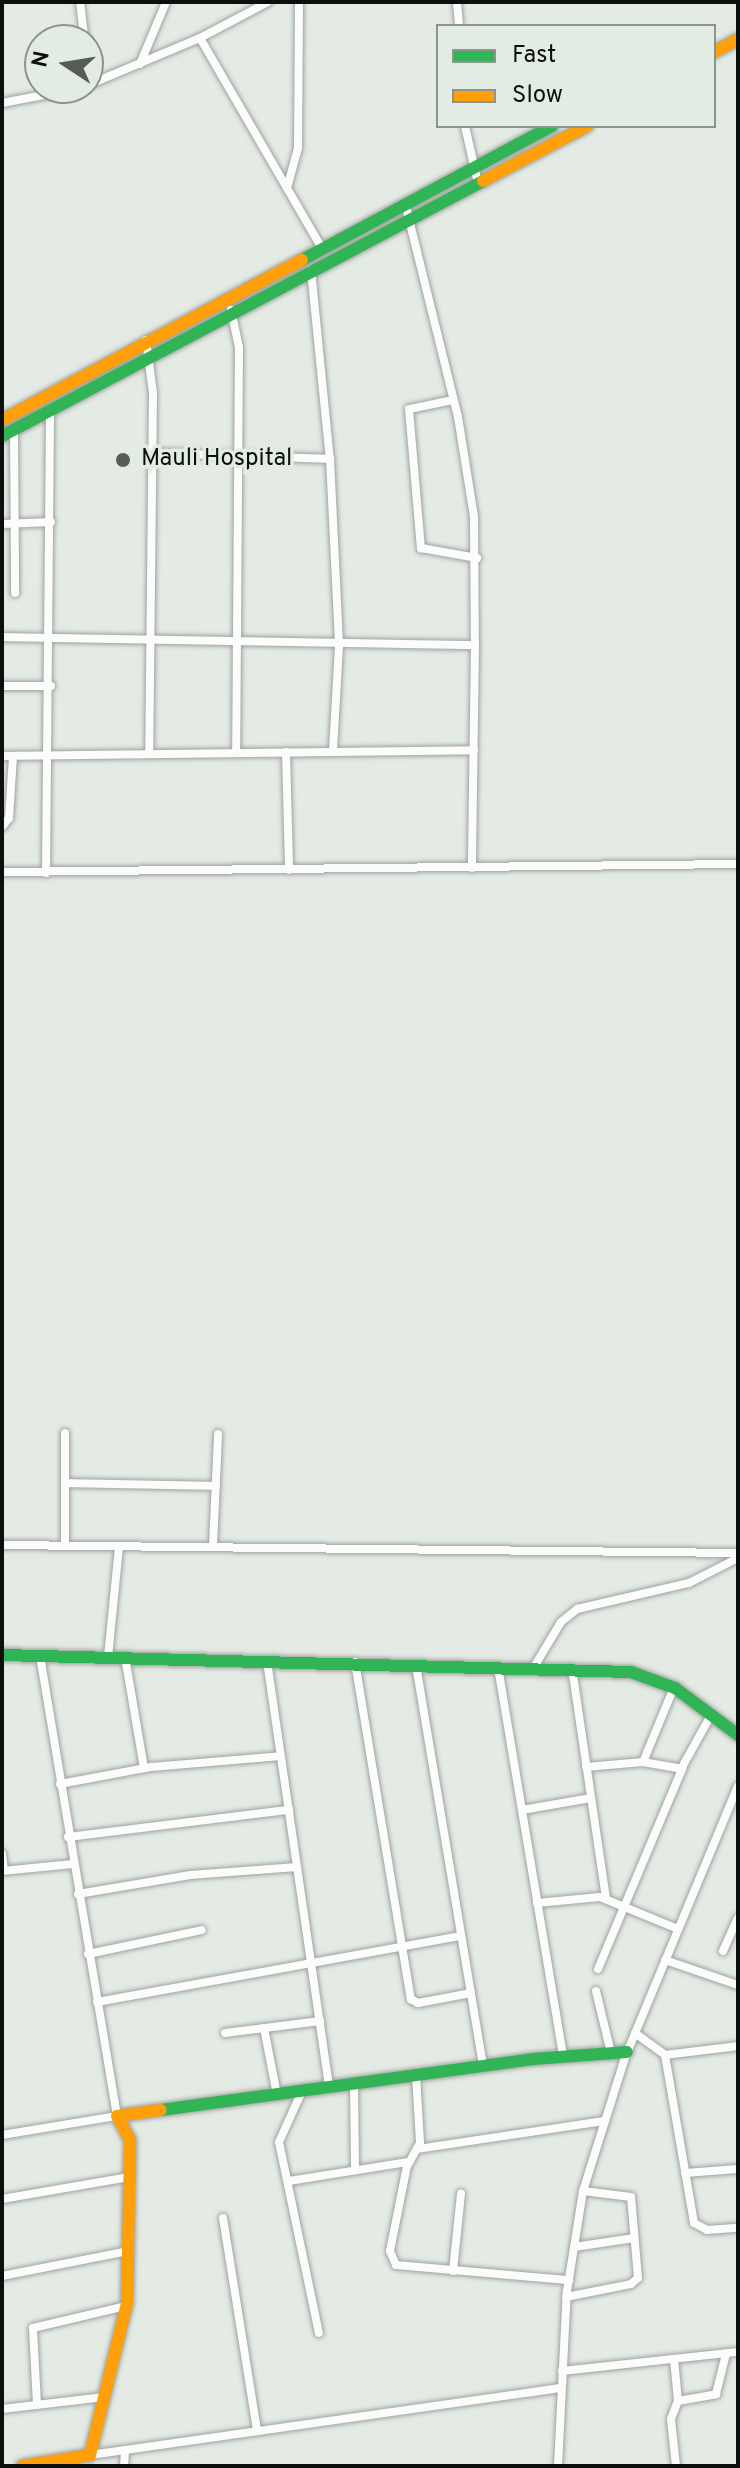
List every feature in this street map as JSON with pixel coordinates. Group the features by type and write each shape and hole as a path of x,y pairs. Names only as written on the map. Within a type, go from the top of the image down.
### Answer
{"street":[{"path":"80,2 83,24"},
{"path":"140,64 166,2"},
{"path":"104,79 200,38 268,2"},
{"path":"287,188 298,148 299,2"},
{"path":"457,2 459,24"},
{"path":"200,38 321,247"},
{"path":"716,51 738,39"},
{"path":"2,103 24,100"},
{"path":"465,128 471,168 478,183"},
{"path":"2,420 227,296 548,128"},
{"path":"15,593 15,524 8,433 231,310 583,128"},
{"path":"405,203 453,400 477,558 472,868"},
{"path":"311,270 330,459 339,646 333,751"},
{"path":"227,296 239,347 236,753"},
{"path":"146,340 150,356 153,453 149,753"},
{"path":"46,873 52,636 48,396"},
{"path":"453,400 409,409 421,548 477,558"},
{"path":"153,453 330,459"},
{"path":"2,524 51,522"},
{"path":"2,637 339,646 475,645"},
{"path":"2,686 51,686"},
{"path":"2,756 474,750"},
{"path":"286,752 289,870"},
{"path":"2,827 9,818 13,756"},
{"path":"2,872 738,864"},
{"path":"65,1433 65,1546"},
{"path":"213,1546 218,1434"},
{"path":"65,1483 216,1486"},
{"path":"2,1545 738,1556"},
{"path":"108,1657 119,1547"},
{"path":"534,1667 561,1622 577,1609 689,1583 738,1556"},
{"path":"2,1655 355,1662 631,1672 674,1687 738,1735"},
{"path":"40,1655 117,2116 130,2140 126,2306 90,2455"},
{"path":"125,1657 144,1768"},
{"path":"267,1660 329,2087"},
{"path":"355,1662 398,1947 412,2002 471,1993"},
{"path":"416,1664 483,2066"},
{"path":"498,1666 563,2056"},
{"path":"572,1668 606,1899"},
{"path":"643,1762 674,1687"},
{"path":"598,1969 683,1767 711,1715"},
{"path":"60,1784 144,1768 281,1756"},
{"path":"586,1767 643,1762 683,1767"},
{"path":"558,2466 566,2297 583,2191 627,2052 738,1786"},
{"path":"522,1810 591,1798"},
{"path":"68,1837 289,1810"},
{"path":"2,1854 3,1870 73,1864"},
{"path":"78,1894 190,1875 297,1867"},
{"path":"537,1903 606,1899 678,1929"},
{"path":"723,1951 738,1918"},
{"path":"88,1954 202,1930"},
{"path":"97,2002 461,1936"},
{"path":"665,1960 738,1985"},
{"path":"596,1991 611,2053"},
{"path":"225,2033 320,2021"},
{"path":"264,2028 277,2095"},
{"path":"635,2033 665,2055 738,2046"},
{"path":"2,2135 117,2116 483,2066 627,2052"},
{"path":"665,2055 697,2227 738,2228"},
{"path":"416,2075 417,2149 408,2162 391,2258 402,2268 569,2280"},
{"path":"354,2084 355,2170"},
{"path":"302,2091 279,2142 319,2333"},
{"path":"417,2149 605,2121"},
{"path":"289,2181 408,2162"},
{"path":"685,2173 738,2169"},
{"path":"2,2199 129,2177"},
{"path":"566,2297 636,2282 629,2194 583,2191"},
{"path":"453,2271 461,2193"},
{"path":"223,2218 257,2431"},
{"path":"574,2247 634,2238"},
{"path":"2,2276 128,2251"},
{"path":"37,2405 33,2328 126,2306"},
{"path":"562,2371 738,2352"},
{"path":"678,2401 716,2394 726,2354"},
{"path":"674,2359 678,2401 671,2419 676,2466"},
{"path":"22,2466 560,2388"},
{"path":"2,2409 104,2397"},
{"path":"124,2466 125,2450"}],"traffic: fast":[{"path":"302,260 548,128"},
{"path":"2,436 483,181"},
{"path":"2,1655 631,1672 675,1688 738,1735"},
{"path":"161,2110 533,2059 627,2052"}],"traffic: slow":[{"path":"716,51 738,39"},
{"path":"483,181 583,128"},
{"path":"2,420 302,260"},
{"path":"22,2466 90,2455 127,2303 130,2140 117,2116 161,2110"}],"place":[{"name":"Mauli Hospital","path":"123,460"}]}
